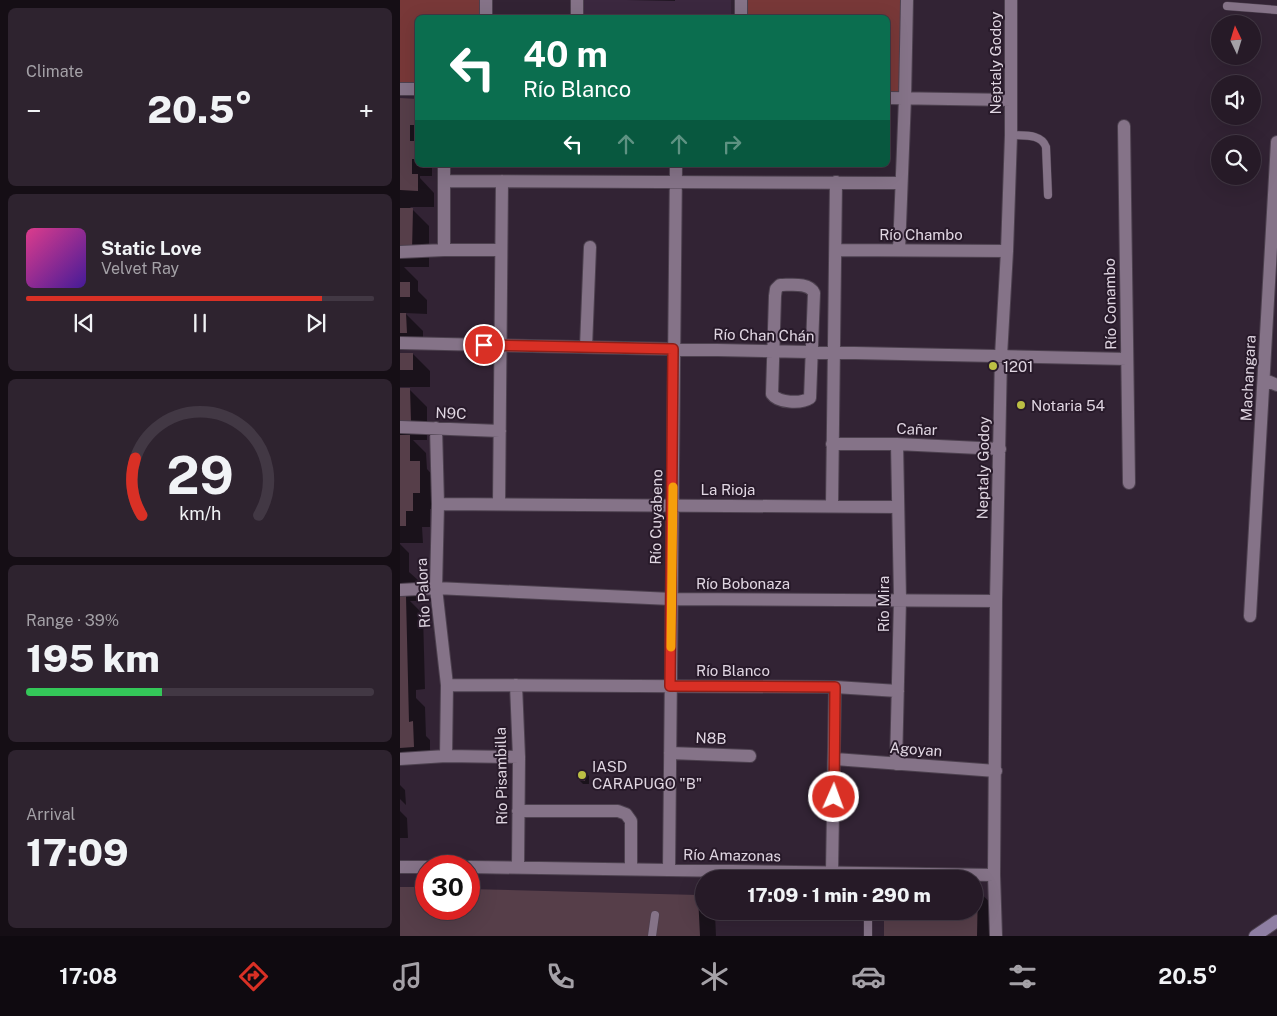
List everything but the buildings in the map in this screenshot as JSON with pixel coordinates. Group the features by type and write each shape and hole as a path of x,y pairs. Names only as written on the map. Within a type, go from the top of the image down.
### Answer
{"main road":[{"path":"1255,936 1277,921"}],"street":[{"path":"486,0 486,15"},
{"path":"577,0 577,15"},
{"path":"741,0 741,15"},
{"path":"899,250 907,0"},
{"name":"Neptaly Godoy","path":"996,936 994,875 996,601 1001,356 1007,251 1011,100 1011,0"},
{"path":"400,89 415,90"},
{"path":"890,98 1011,100"},
{"name":"Río Conambo","path":"1124,126 1129,483"},
{"name":"Machangara","path":"1250,616 1271,377 1277,142"},
{"path":"444,167 444,250"},
{"name":"Río Cuyabeno","path":"669,870 676,167"},
{"path":"444,181 901,183"},
{"path":"499,504 502,181"},
{"path":"832,506 836,182"},
{"path":"586,347 590,248"},
{"path":"400,252 501,250"},
{"name":"Río Chambo","path":"836,250 1007,251"},
{"path":"780,285 807,286 812,288 814,293 810,398 804,402 775,398 772,394 773,351 776,289 780,285"},
{"name":"Río Chan Chán","path":"400,343 1127,359"},
{"path":"1271,377 1277,385"},
{"name":"N9C","path":"400,428 500,431"},
{"name":"Río Palora","path":"436,428 438,504 436,588 447,685 446,756"},
{"name":"Cañar","path":"832,444 897,444 1000,448"},
{"name":"Río Mira","path":"896,764 900,599 897,444"},
{"name":"La Rioja","path":"438,504 898,506"},
{"name":"Río Bobonaza","path":"400,590 436,588 671,599 996,601"},
{"name":"Río Blanco","path":"447,685 835,687 898,691"},
{"name":"Río Pisambilla","path":"516,685 518,866"},
{"path":"832,870 835,687"},
{"name":"N8B","path":"670,754 750,756"},
{"path":"400,759 446,756 518,757"},
{"name":"Agoyan","path":"835,759 996,771"},
{"path":"518,811 618,811 626,814 631,821 631,869"},
{"path":"400,867 415,867"},
{"name":"Río Amazonas","path":"480,867 695,870"},
{"name":"Río Amazonas","path":"983,875 994,875"}],"lane":[{"path":"1227,6 1277,10"},
{"path":"1010,135 1039,138 1044,141 1046,147 1048,194"},
{"path":"652,936 655,915"},
{"path":"868,920 868,936"}],"shaded area":[{"path":"400,0 492,0 492,15 415,15 415,82 400,82"},
{"path":"581,0 731,0 731,15 580,15"},
{"path":"746,0 905,0 903,93 890,93 890,15 747,15"}],"slow traffic":[{"path":"671,647 673,487"}],"place":[{"name":"1201","path":"993,366"},
{"name":"Notaria 54","path":"1021,405"},
{"name":"IASD CARAPUGO \"B\"","path":"582,775"}],"route":[{"path":"484,345 673,349 670,686 835,687 834,797"}]}
